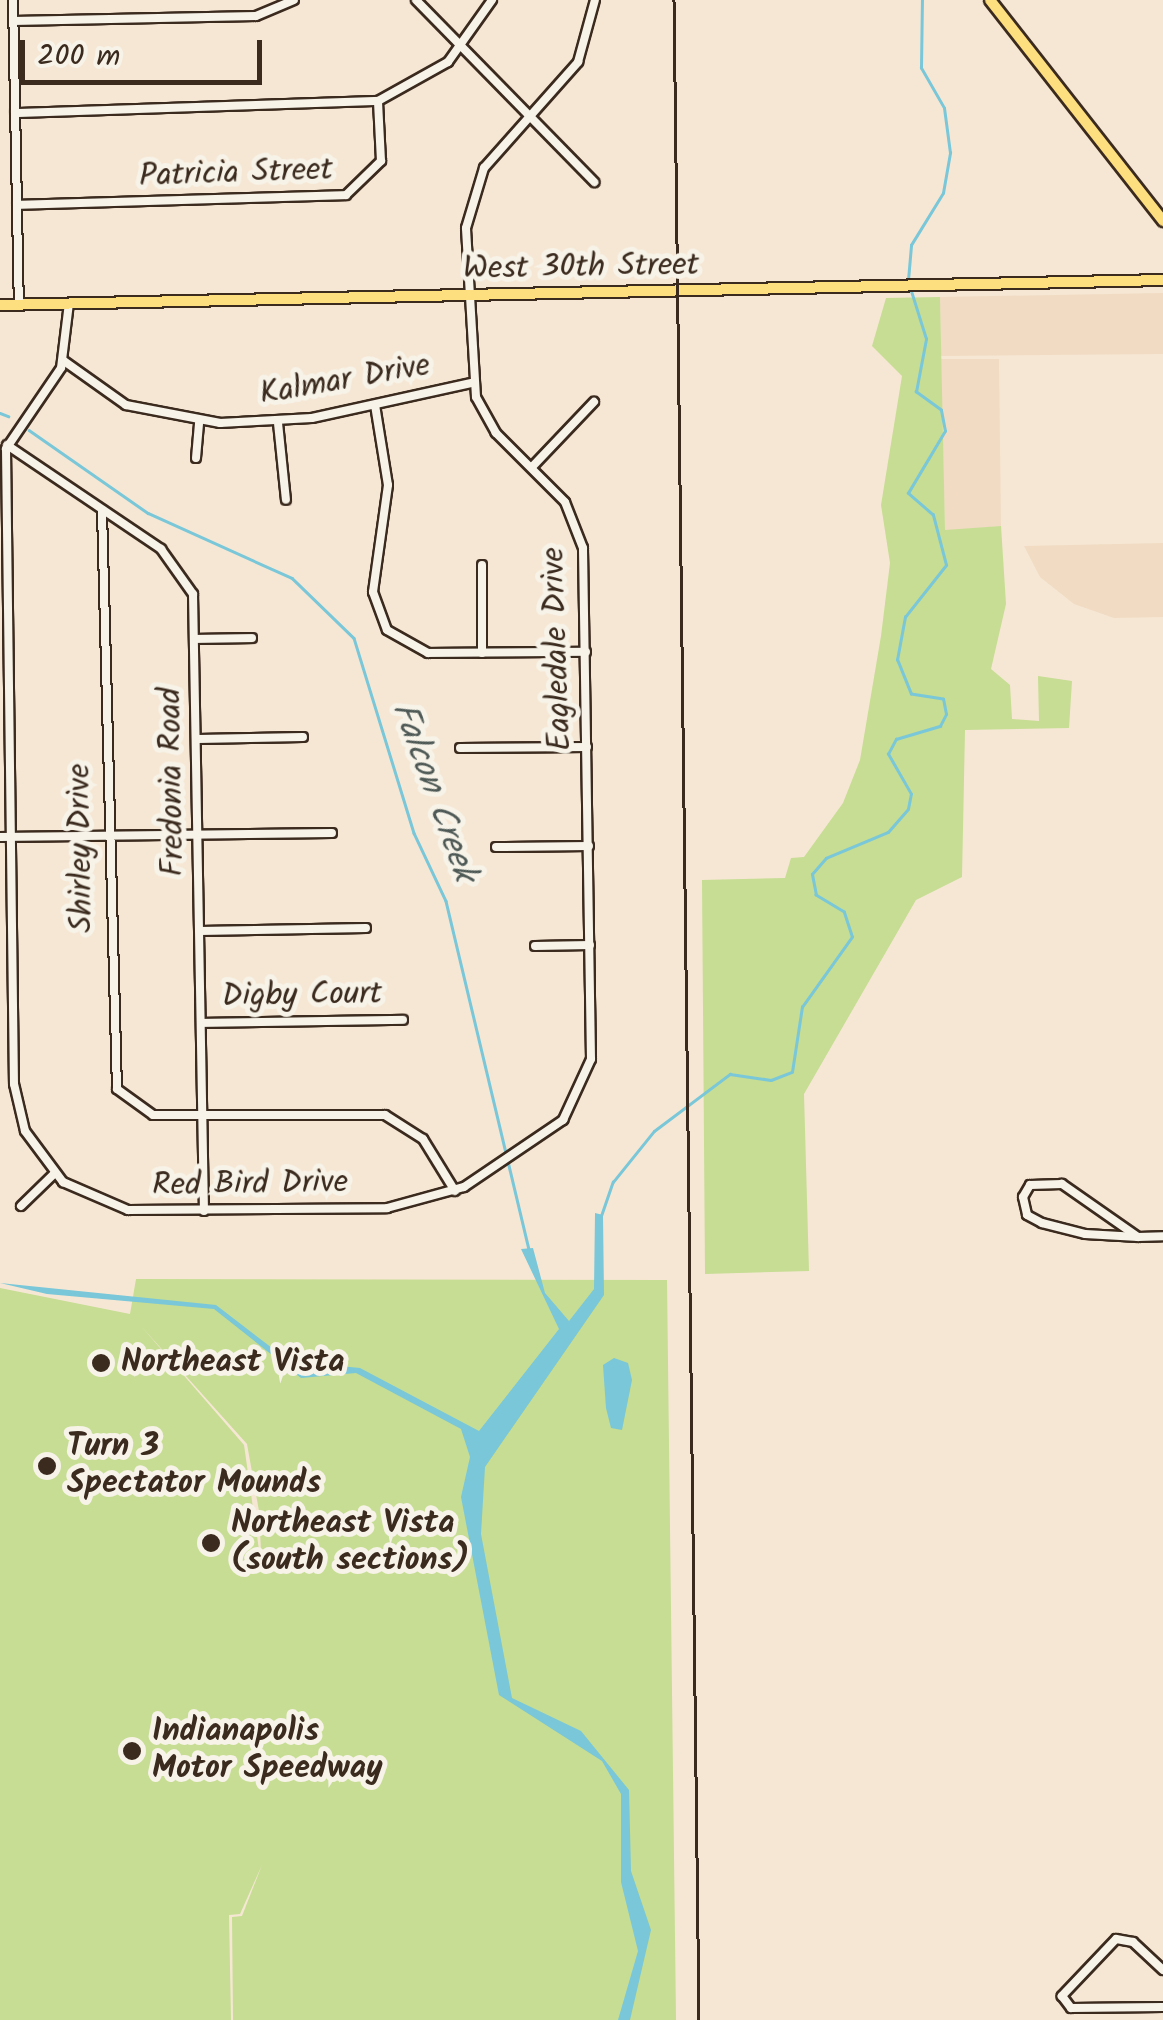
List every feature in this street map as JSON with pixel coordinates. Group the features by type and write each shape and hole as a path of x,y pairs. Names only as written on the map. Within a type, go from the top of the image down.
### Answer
{"main road":[{"path":"990,0 1163,220"},
{"name":"West 30th Street","path":"0,305 1163,280"}],"street":[{"path":"12,0 19,304"},
{"path":"13,21 256,16 294,0"},
{"path":"416,0 459,51 594,182"},
{"path":"15,113 378,101 417,86 459,51 492,0"},
{"name":"Eagledale Drive","path":"454,1191 500,1165 563,1120 586,1081 590,946 586,652 580,533 532,467 494,430 472,383 466,295 473,189 578,62 595,0"},
{"name":"Patricia Street","path":"17,205 346,196 381,161 378,101"},
{"path":"21,1206 54,1174 28,1138 14,1088 7,445 64,361 69,304"},
{"name":"Kalmar Drive","path":"64,361 126,404 199,422 278,423 472,383"},
{"path":"532,467 594,402"},
{"path":"375,405 388,478 374,584 379,617 417,651 586,652"},
{"path":"196,458 199,422"},
{"path":"278,423 286,500"},
{"name":"Fredonia Road","path":"7,445 182,571 196,639 204,1211"},
{"name":"Shirley Drive","path":"102,510 112,1078 141,1111 385,1116 423,1139 454,1191"},
{"path":"482,566 482,653"},
{"path":"196,639 252,638"},
{"path":"198,739 303,738"},
{"path":"460,748 587,746"},
{"path":"0,838 332,833"},
{"path":"496,847 588,846"},
{"path":"200,931 366,928"},
{"path":"535,946 590,946"},
{"name":"Digby Court","path":"201,1022 402,1020"},
{"name":"Red Bird Drive","path":"54,1174 118,1208 387,1208 454,1191"},
{"path":"1138,1236 1062,1184 1030,1185 1024,1198 1027,1214 1042,1223 1138,1236 1163,1236"},
{"path":"1163,1970 1131,1940 1116,1939 1062,1998 1074,2008 1163,2007"}],"shaded area":[{"path":"1163,293 1163,354 941,356 940,297"},
{"path":"941,359 999,359 1001,526 945,531"},
{"path":"1163,543 1163,617 1114,618 1074,604 1040,577 1024,546"}],"green space":[{"path":"940,297 945,530 1001,526 1006,604 991,669 1010,685 1012,719 1039,721 1038,676 1072,681 1069,728 965,730 962,877 916,900 804,1094 809,1271 705,1274 702,880 785,878 791,858 804,857 843,803 860,760 881,636 890,563 881,505 902,376 872,346 886,298"},
{"path":"136,1279 667,1280 676,2020 233,2020 232,1917 242,1916 262,1865 240,1914 229,1915 231,2020 0,2020 0,1288 130,1314","holes":["141,1326 247,1444 259,1511 262,1571 244,1445"]}],"water":[{"path":"595,1213 603,1215 604,1295 485,1467 481,1534 512,1698 581,1731 629,1790 631,1871 651,1930 630,2020 618,2020 638,1951 621,1882 621,1794 602,1761 499,1695 461,1497 470,1457 461,1429 356,1373 301,1378 214,1309 47,1294 0,1283 216,1305 289,1361 360,1368 479,1431 559,1329 521,1249 533,1248 545,1293 569,1321 594,1289"},
{"path":"614,1358 628,1363 632,1380 622,1430 611,1428 606,1408 603,1365"}],"waterway":[{"path":"908,280 911,245 943,193 950,153 944,108 921,68 922,0"},
{"path":"601,1216 613,1182 654,1131 730,1074 771,1080 792,1072 802,1007 852,937 844,912 816,895 812,874 826,858 888,832 908,809 911,794 888,754 896,739 940,726 946,714 943,699 911,694 897,660 905,617 946,565 933,515 908,493 945,431 941,410 916,392 926,339 910,288"},
{"name":"Falcon Creek","path":"0,413 8,416"},
{"name":"Falcon Creek","path":"29,430 148,513 292,578 354,638 414,833 446,901 529,1249"}],"railway":[{"path":"674,0 699,2020"}],"place":[{"name":"Northeast Vista","path":"101,1363"},
{"name":"Turn 3 Spectator Mounds","path":"47,1466"},
{"name":"Northeast Vista (south sections)","path":"211,1543"},
{"name":"Indianapolis Motor Speedway","path":"132,1751"}]}
